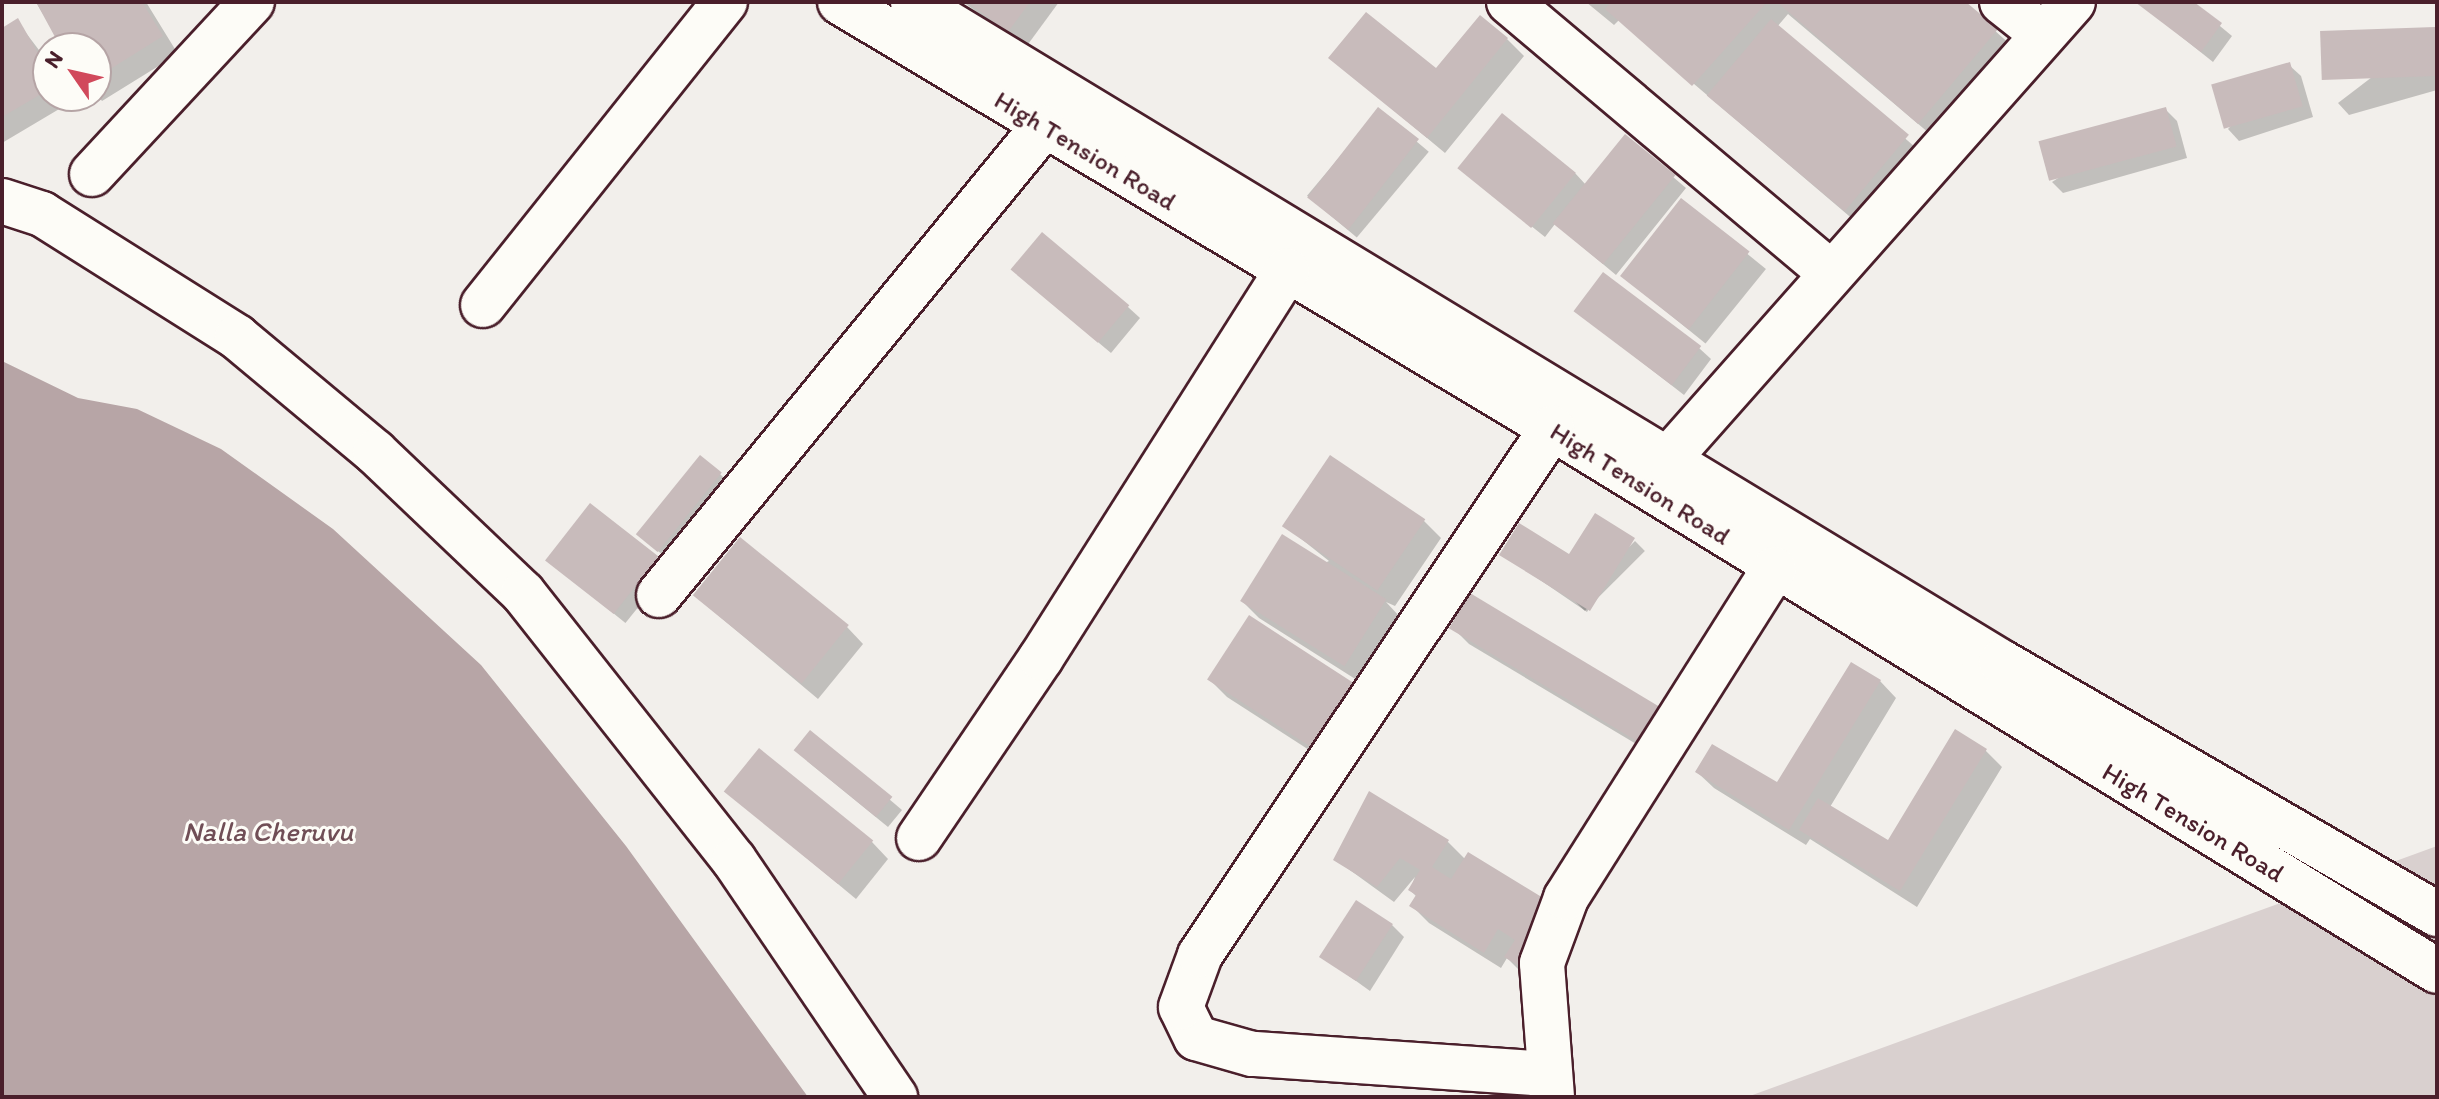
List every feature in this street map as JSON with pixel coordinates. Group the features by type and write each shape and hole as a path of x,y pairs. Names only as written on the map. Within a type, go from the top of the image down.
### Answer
{"street":[{"path":"92,174 252,2"},
{"path":"483,305 725,2"},
{"name":"High Tension Road","path":"840,2 1043,127 1552,428 1774,569 2121,755 2265,815 2437,914"},
{"name":"High Tension Road","path":"913,2 1669,458 2121,755 2240,852 2437,971"},
{"path":"1509,2 1831,273"},
{"path":"2002,2 2041,33"},
{"path":"1669,458 2041,33 2073,2"},
{"path":"659,595 1043,127"},
{"path":"2,201 42,214 237,337 375,452 523,593 734,860 895,1097"},
{"path":"919,838 1041,658 1287,270"},
{"path":"1552,428 1200,955 1181,1007 1196,1038 1252,1054 1550,1085 1542,963 1566,898 1774,569"},
{"path":"2240,852 2265,815"}],"shaded area":[{"path":"2437,846 2437,1097 1747,1097"}],"water":[{"name":"Nalla Cheruvu","path":"2,361 78,398 137,409 221,449 333,529 481,665 626,846 808,1097 2,1097"}],"building":[{"path":"36,2 142,2 163,36 112,68 112,32 52,32"},
{"path":"967,2 1030,2 1008,32"},
{"path":"1611,2 1767,2 1692,86 1605,9"},
{"path":"1777,2 1966,2 1998,29 1918,124"},
{"path":"2135,2 2194,2 2222,23 2201,52"},
{"path":"1366,12 1436,68 1480,15 1508,38 1427,138 1328,58"},
{"path":"18,18 32,43 32,99 2,117 2,28"},
{"path":"1771,19 1909,135 1845,211 1707,96"},
{"path":"2435,27 2437,76 2322,80 2320,31"},
{"path":"2290,62 2303,106 2224,129 2211,85"},
{"path":"1378,107 1419,139 1348,230 1307,198"},
{"path":"2166,107 2177,147 2049,181 2038,141"},
{"path":"1502,113 1576,173 1531,228 1457,168"},
{"path":"1625,134 1676,175 1603,264 1553,223"},
{"path":"1681,198 1750,252 1689,330 1620,276"},
{"path":"1042,232 1129,305 1098,343 1011,270"},
{"path":"1603,272 1701,346 1672,385 1574,311"},
{"path":"700,455 722,473 658,552 636,534"},
{"path":"1330,455 1425,519 1377,591 1282,526"},
{"path":"590,503 659,557 614,614 545,561"},
{"path":"1595,513 1635,538 1590,611 1499,555 1519,523 1569,554"},
{"path":"1282,534 1386,599 1344,666 1240,601"},
{"path":"740,537 849,625 802,683 693,595"},
{"path":"1470,593 1661,708 1640,743 1449,628"},
{"path":"1249,615 1361,688 1319,753 1207,680"},
{"path":"1851,662 1881,680 1789,830 1695,772 1712,744 1777,782"},
{"path":"1955,729 1987,749 1900,891 1799,830 1818,798 1888,840"},
{"path":"810,730 892,797 876,817 794,750"},
{"path":"759,748 873,841 838,884 724,792"},
{"path":"1369,791 1449,840 1432,867 1451,879 1468,852 1558,907 1521,967 1504,957 1515,940 1498,929 1484,953 1409,906 1416,895 1408,890 1420,870 1400,858 1377,887 1333,860"},
{"path":"1356,900 1393,924 1356,981 1319,957"}]}
